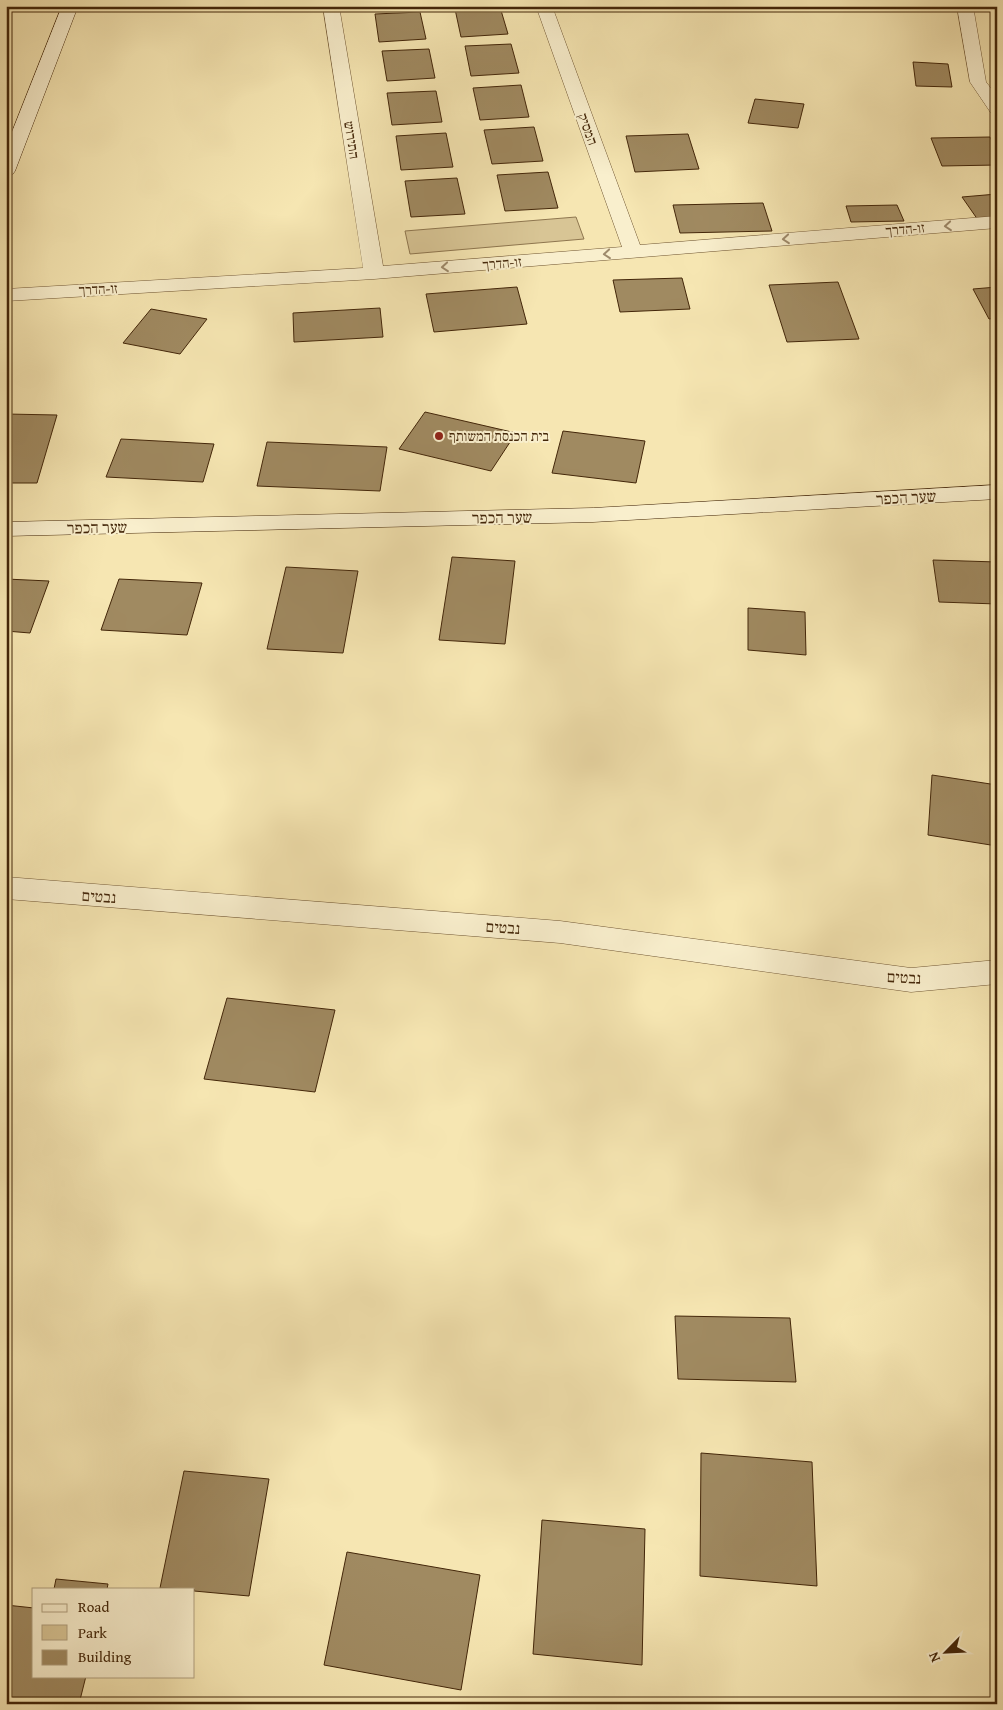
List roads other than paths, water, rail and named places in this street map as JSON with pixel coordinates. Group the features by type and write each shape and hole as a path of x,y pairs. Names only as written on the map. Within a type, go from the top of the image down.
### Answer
{"street":[{"path":"6,171 12,140 70,6"},
{"name":"התירוש","path":"331,6 374,273"},
{"name":"המסיק","path":"544,6 634,252"},
{"path":"965,6 978,82 997,110"},
{"name":"זו-הדרך","path":"6,295 374,273 997,222"},
{"name":"שער הכפר","path":"6,529 593,515 997,492"},
{"name":"נבטים","path":"6,888 560,932 911,980 997,972"}],"place":[{"name":"בית הכנסת המשותף","path":"439,436"}]}
